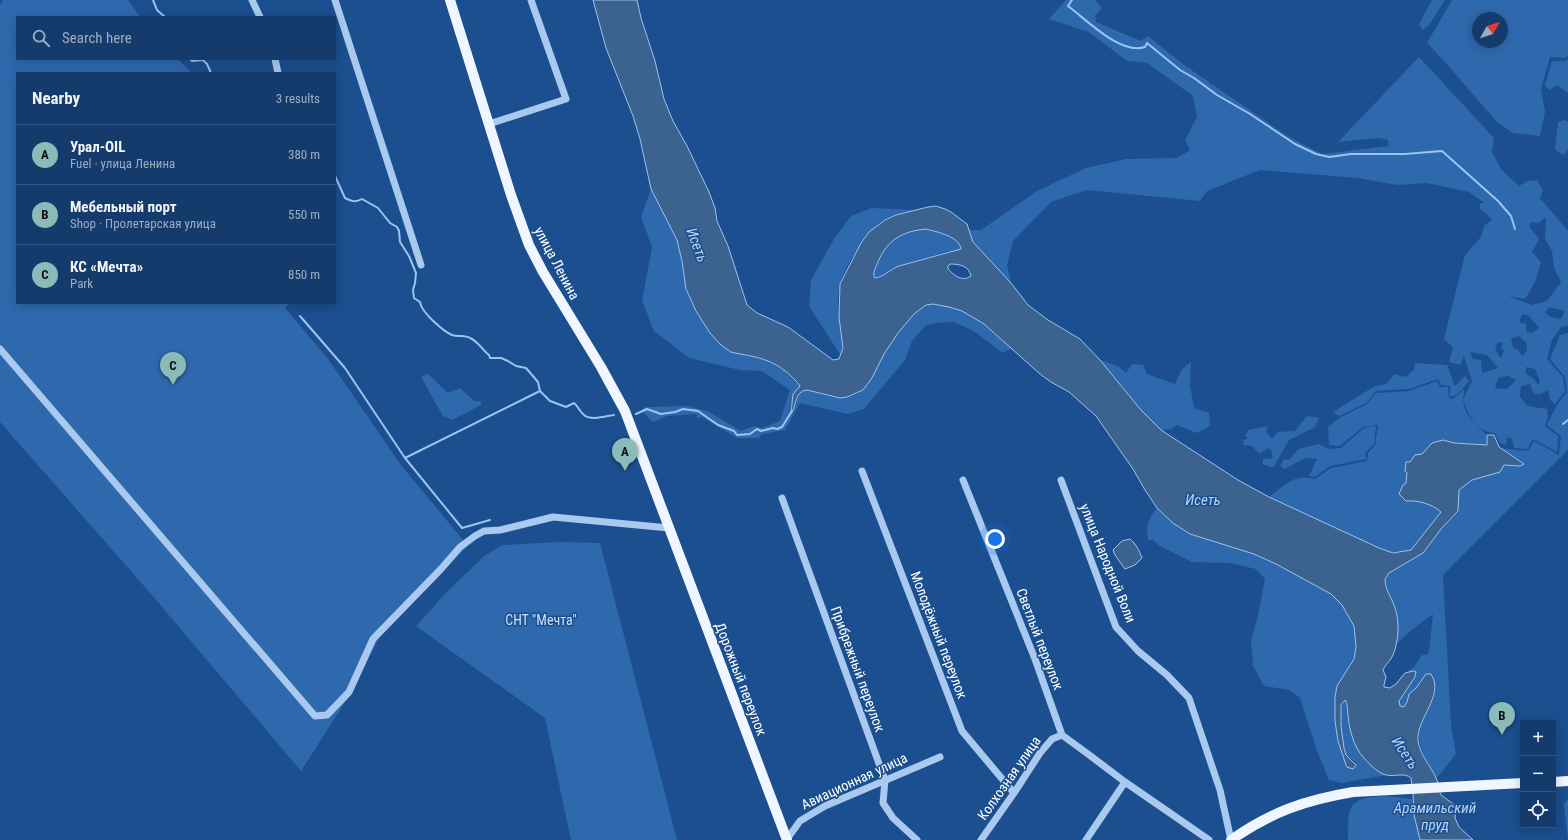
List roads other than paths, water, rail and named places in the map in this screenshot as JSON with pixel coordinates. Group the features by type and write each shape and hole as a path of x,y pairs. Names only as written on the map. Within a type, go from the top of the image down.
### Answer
{"main road":[{"name":"улица Ленина","path":"450,0 511,195 529,245 543,272 601,367 625,411 669,528"},
{"name":"Дорожный переулок","path":"669,528 787,839"},
{"path":"1556,782 1568,781"},
{"path":"1231,840 1252,826 1276,813 1325,797 1353,792 1520,783"}],"street":[{"path":"252,0 260,16"},
{"path":"335,0 421,265"},
{"path":"489,124 566,99 531,0"},
{"path":"275,60 278,72"},
{"path":"0,350 315,716 327,715 349,692 373,639 441,570 460,547 476,536 484,532 500,530 553,517 669,528"},
{"name":"Молодёжный переулок","path":"862,471 962,731 1014,793"},
{"name":"Светлый переулок","path":"963,480 1036,659 1062,735"},
{"name":"улица Народной Воли","path":"1061,480 1116,627 1138,651 1167,675 1189,698 1220,790 1231,840"},
{"name":"Прибрежный переулок","path":"782,498 885,780 883,803 893,818 917,840"},
{"path":"1062,735 1125,782 1209,840"},
{"name":"Колхозная улица","path":"981,840 1040,753 1052,740 1062,735"},
{"name":"Авиационная улица","path":"787,839 800,821 825,806 940,757"},
{"path":"1086,840 1125,782"}],"water":[{"path":"593,0 637,0 641,18 655,61 664,99 673,121 709,192 715,208 717,221 728,246 747,305 757,313 788,327 833,360 839,359 843,348 839,317 840,284 861,243 869,232 885,220 896,215 936,206 951,212 967,224 973,242 1011,283 1028,305 1048,320 1080,339 1100,360 1141,410 1161,430 1238,480 1269,497 1379,548 1393,553 1411,550 1441,512 1425,503 1406,501 1399,494 1403,485 1406,483 1406,462 1410,462 1415,455 1422,454 1432,443 1443,440 1454,443 1487,445 1487,435 1494,435 1499,447 1524,464 1520,466 1504,465 1500,472 1472,480 1459,490 1458,511 1441,529 1423,553 1389,573 1385,579 1387,590 1396,611 1398,630 1397,643 1393,655 1383,670 1386,677 1384,687 1390,688 1396,684 1405,673 1413,671 1416,672 1415,677 1399,701 1400,706 1404,707 1409,694 1416,688 1426,674 1431,674 1435,691 1433,699 1421,724 1418,741 1419,746 1437,780 1441,795 1456,806 1455,818 1459,827 1473,840 1420,840 1414,815 1411,778 1405,775 1383,774 1371,766 1360,754 1351,732 1345,700 1341,705 1341,726 1344,748 1346,755 1356,765 1353,769 1347,767 1338,741 1335,721 1335,697 1337,686 1354,659 1356,647 1354,626 1342,605 1331,594 1276,564 1254,554 1190,534 1173,523 1157,508 1133,469 1096,416 1069,392 1040,374 984,324 962,311 933,304 926,305 914,314 898,333 884,354 872,378 863,390 847,397 840,398 807,390 803,391 798,396 791,413 793,394 800,386 794,379 781,368 768,361 731,352 721,345 710,333 696,311 686,289 677,240 651,189 640,139 633,116 606,48","holes":["926,229 952,238 961,249 899,266 881,276 874,277 875,269 882,254 891,242 910,232","950,264 964,266 971,276 968,278 956,276 948,269"]},
{"path":"1130,539 1137,547 1142,558 1135,565 1125,569 1113,550 1122,541"}],"waterway":[{"path":"153,0 157,10 164,16"},
{"path":"1072,0 1068,6 1104,35 1125,46 1135,48 1145,47 1147,43 1180,70 1194,78 1217,95 1250,114 1295,144 1316,154 1329,157 1351,154 1405,154 1442,151 1498,201 1511,216 1515,229"},
{"path":"191,60 203,60"},
{"path":"203,60 207,64 211,72"},
{"path":"336,178 345,198 353,201 362,199 378,208 390,223 397,227 400,242 409,256 416,273 413,290 414,298 420,302 424,311 438,325 452,335 473,339 489,355 490,358 501,358 516,366 526,368 538,382 540,391 550,401 566,407 574,403 583,414 591,418 614,415"},
{"path":"300,316 345,368 405,458"},
{"path":"490,520 462,528 405,458 540,391"},
{"path":"636,414 647,409 661,414 683,409 698,411 718,425 734,431 737,435 750,434 757,429 761,431 782,427 792,411"},
{"path":"1563,424 1568,420"}],"place":[{"name":"КС «Мечта»","path":"173,385"},
{"name":"Урал-OIL","path":"625,471"},
{"name":"Мебельный порт","path":"1502,735"}],"water label":[{"name":"Исеть","path":"697,245"},
{"name":"Исеть","path":"1203,500"},
{"name":"Исеть","path":"1405,753"},
{"name":"Арамильский пруд","path":"1435,816"}],"park label":[{"name":"СНТ \"Мечта\"","path":"541,620"}]}
